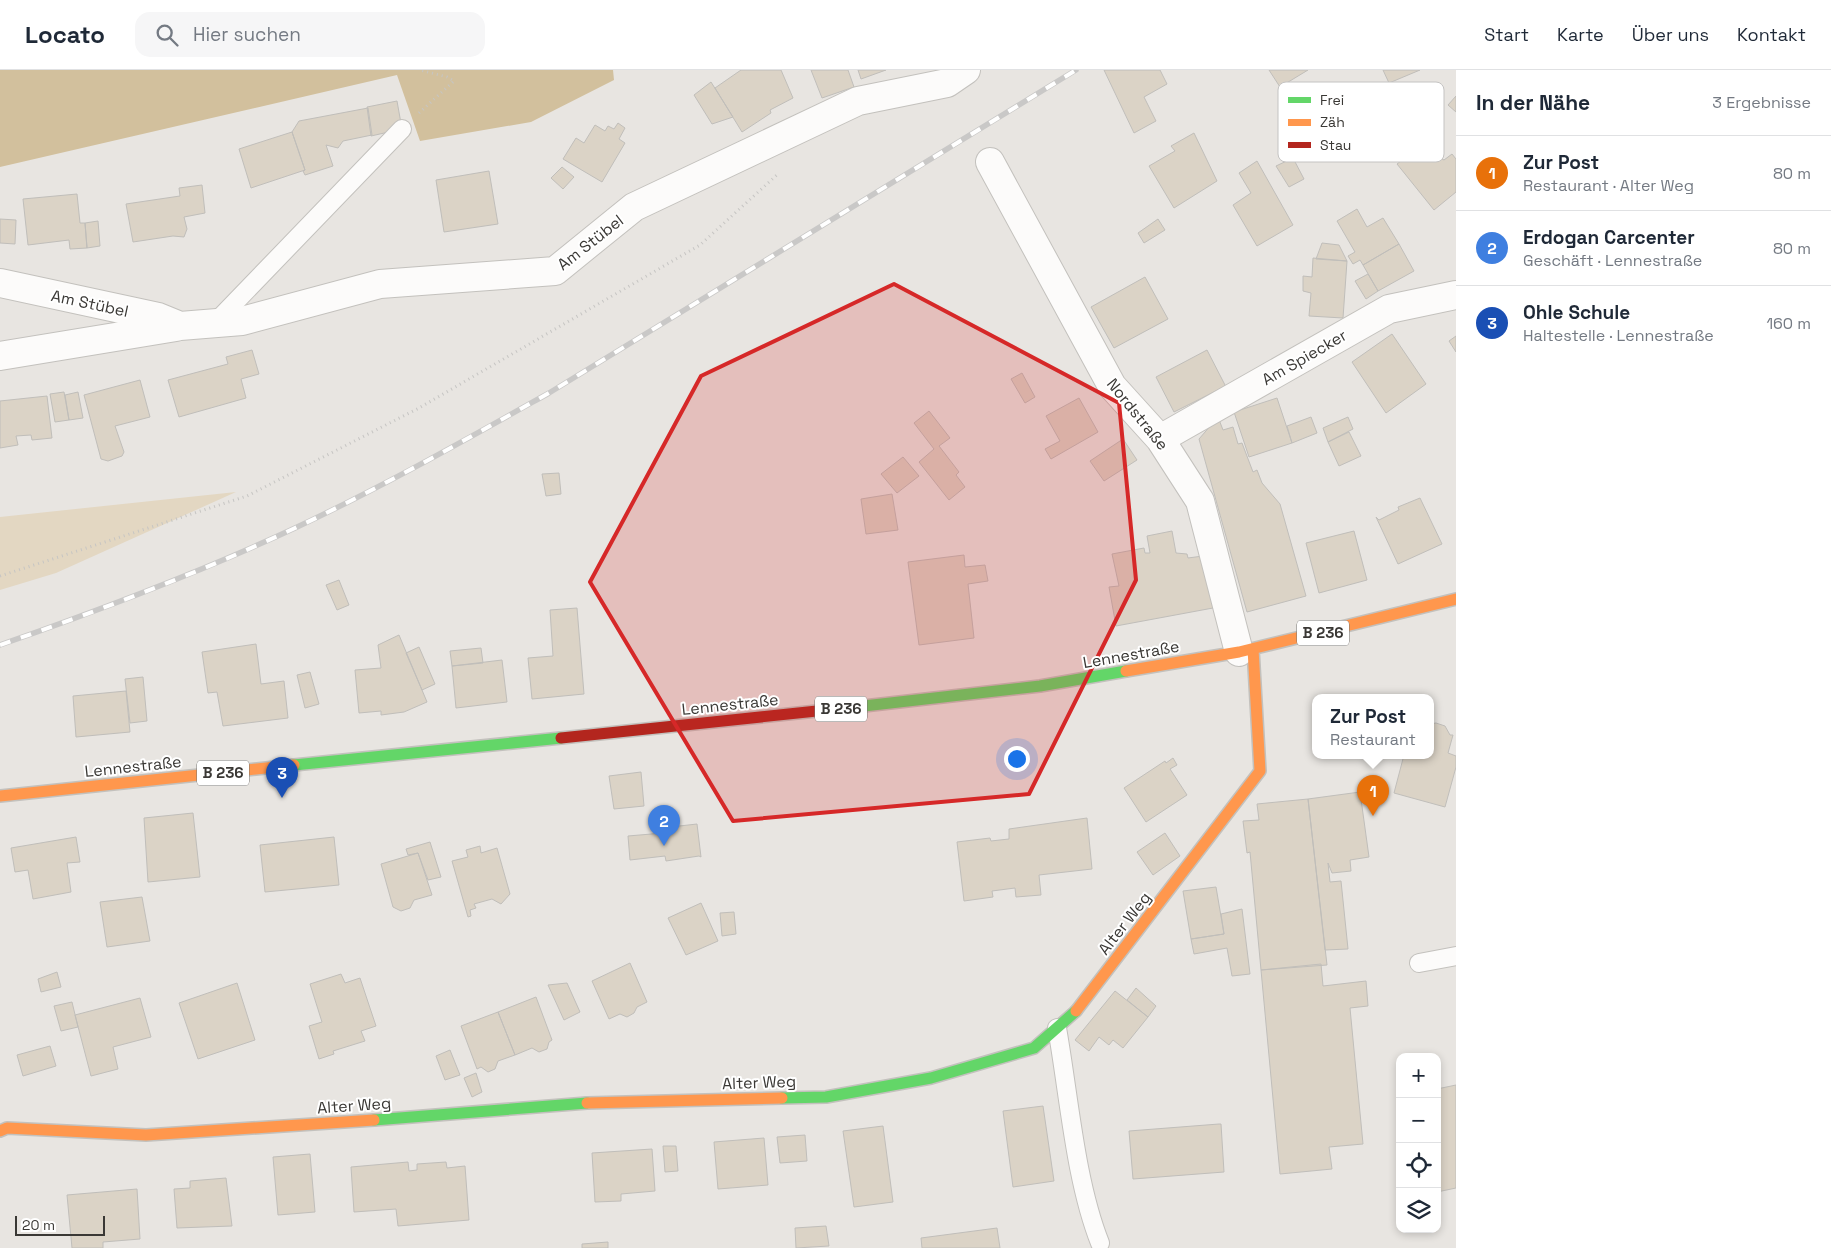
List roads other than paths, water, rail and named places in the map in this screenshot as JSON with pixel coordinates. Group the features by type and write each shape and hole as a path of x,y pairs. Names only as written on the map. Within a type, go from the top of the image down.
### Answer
{"street":[{"name":"Am Stübel","path":"0,356 180,326 242,321 380,284 555,271 634,207 858,100 957,76"},
{"name":"Nordstraße","path":"990,162 1112,386 1160,439 1200,501 1246,650"},
{"name":"Am Stübel","path":"0,283 158,317 180,326"},
{"name":"Am Spiecker","path":"1160,439 1389,308 1456,295"},
{"name":"Lennestraße","path":"0,796 796,714 1040,686 1246,650 1456,599"},
{"name":"Alter Weg","path":"0,1131 7,1128 146,1135 567,1104 826,1097 931,1078 1034,1048 1073,1015 1260,771 1246,650"}],"lane":[{"path":"214,324 402,129"},
{"path":"1419,963 1456,956"},
{"path":"1058,1028 1081,1174 1092,1222 1100,1243"}],"railway":[{"path":"0,645 186,576 295,528 423,463 549,393 1076,70"}],"place":[{"name":"Ohle Schule","path":"282,798"},
{"name":"Zur Post","path":"1373,816"},
{"name":"Erdogan Carcenter","path":"664,846"}]}
